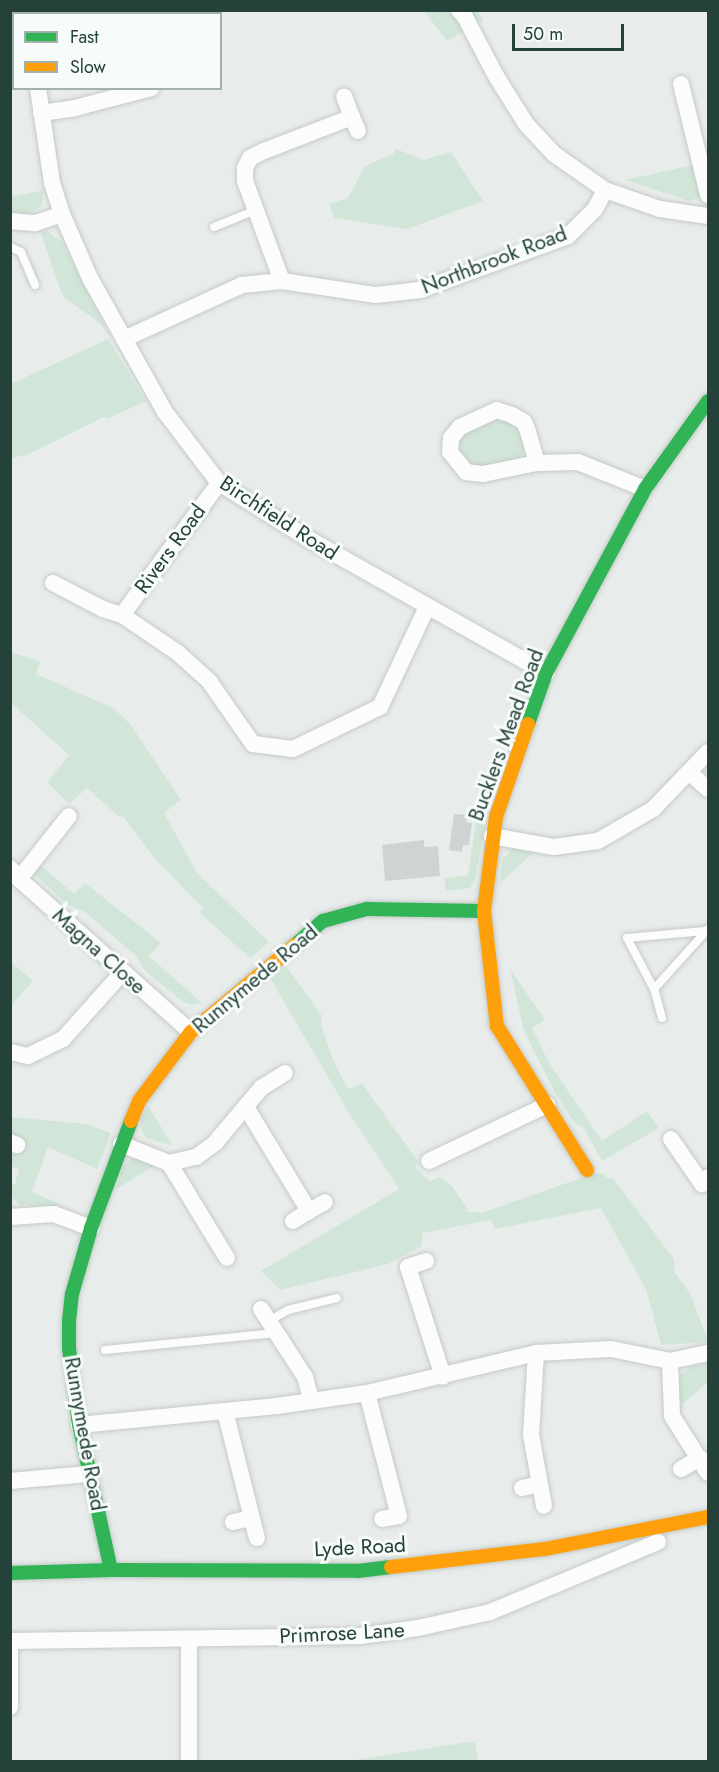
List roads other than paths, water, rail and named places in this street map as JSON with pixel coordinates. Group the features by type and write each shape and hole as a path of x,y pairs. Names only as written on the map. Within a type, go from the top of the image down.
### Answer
{"street":[{"path":"466,13 496,76 526,124 554,154 605,190 660,209 708,216"},
{"path":"681,84 708,195"},
{"name":"Birchfield Road","path":"38,90 52,183 62,214 90,278 165,411 219,483 312,541 546,673"},
{"path":"41,113 75,108 143,90"},
{"path":"282,281 245,181 245,168 250,158 355,124 344,96"},
{"name":"Northbrook Road","path":"124,339 242,285 282,281 376,295 420,290 568,236 595,210 605,190"},
{"path":"10,221 35,223 62,214"},
{"name":"Bucklers Mead Road","path":"587,1170 497,1026 484,910 492,836 496,817 546,673 645,489 708,401"},
{"path":"537,463 524,422 512,415 497,411 460,427 451,438 450,452 466,472 483,474 537,463 578,462 645,489"},
{"name":"Rivers Road","path":"122,615 219,483"},
{"name":"Rivers Road","path":"53,583 103,609 122,615 178,653 209,681 253,744 293,750 380,707 426,607"},
{"path":"492,836 554,847 598,841 653,809 708,752"},
{"path":"690,773 708,789"},
{"path":"15,873 69,816"},
{"name":"Magna Close","path":"15,873 122,973 191,1032"},
{"name":"Runnymede Road","path":"111,1570 79,1425 69,1348 69,1321 72,1294 91,1228 139,1101 191,1032 323,921 368,909 484,910"},
{"path":"10,1052 28,1056 63,1039 122,973"},
{"path":"121,1144 169,1163 195,1157 215,1143 261,1088 285,1073"},
{"path":"429,1161 547,1105"},
{"path":"246,1107 309,1211"},
{"path":"671,1139 702,1184 708,1177"},
{"path":"169,1163 227,1258"},
{"path":"292,1221 325,1202"},
{"path":"10,1217 54,1214 91,1228"},
{"path":"426,1261 408,1267 443,1377"},
{"path":"269,1321 305,1377 311,1400"},
{"path":"79,1425 225,1412 367,1393 443,1377 536,1353 611,1348 670,1361 708,1353"},
{"path":"536,1353 531,1435 544,1506"},
{"path":"670,1361 672,1416 708,1473"},
{"path":"367,1393 399,1516 382,1519"},
{"path":"225,1412 257,1538"},
{"path":"681,1469 700,1458"},
{"path":"10,1481 88,1474"},
{"path":"522,1488 540,1484"},
{"name":"Lyde Road","path":"10,1573 111,1570 369,1570 545,1549 708,1517"},
{"path":"233,1522 252,1518"},
{"name":"Primrose Lane","path":"10,1641 361,1636 418,1628 490,1612 658,1542"},
{"path":"189,1639 189,1761"},
{"path":"10,1650 10,1707"}],"lane":[{"path":"214,227 256,210"},
{"path":"10,247 21,252 35,285"},
{"path":"654,988 707,929"},
{"path":"662,1018 654,988 627,938 707,929"},
{"path":"105,1350 269,1321 288,1310 337,1298"}]}
